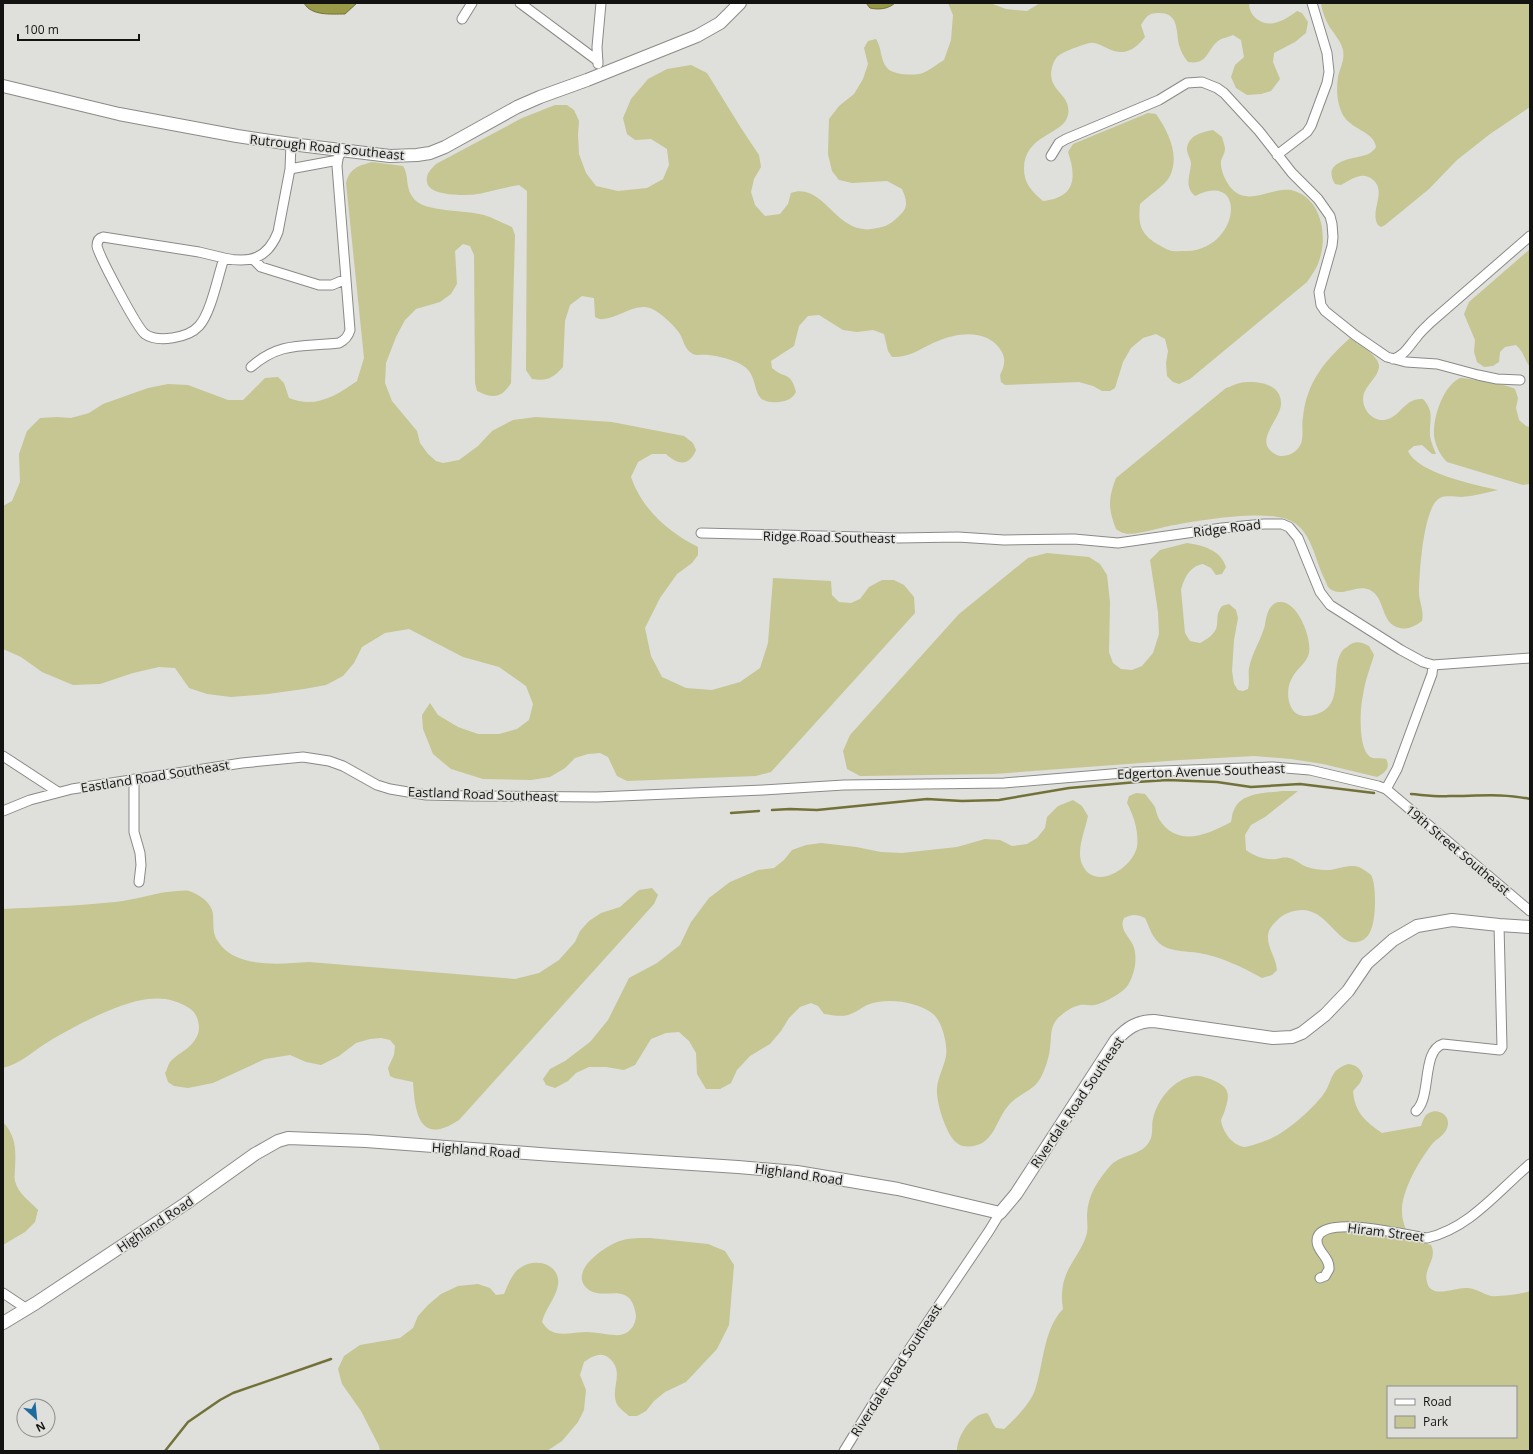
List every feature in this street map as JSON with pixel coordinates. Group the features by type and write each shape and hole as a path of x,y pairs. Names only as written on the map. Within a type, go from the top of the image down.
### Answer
{"street":[{"path":"462,19 472,3"},
{"path":"520,3 598,61"},
{"path":"601,3 597,46 598,61 602,74"},
{"name":"Rutrough Road Southeast","path":"3,86 155,122 291,144 340,155 417,155 430,153 445,147 517,107 540,97 704,33 720,23 740,3"},
{"path":"1277,155 1307,132 1311,126 1327,83 1329,72 1327,53 1312,3"},
{"path":"1051,156 1059,144 1066,138 1159,100 1181,86 1194,82 1202,82 1211,85 1224,94 1259,131 1292,173 1327,210 1331,220 1333,238 1319,292 1321,305 1325,311 1355,335 1387,357 1406,362 1437,364 1478,375 1520,380"},
{"path":"224,258 207,311 199,326 186,335 166,338 153,337 147,335 142,330 117,288 100,255 97,245 98,241 103,237 119,238 198,252 224,258 235,261 253,259 264,253 275,239 278,232 290,169 291,144"},
{"path":"290,169 340,155"},
{"path":"251,367 266,356 285,348 297,345 339,343 345,340 350,330 337,166 340,155"},
{"path":"1393,359 1398,358 1404,353 1416,337 1431,322 1530,236"},
{"path":"253,259 261,267 319,285 332,286 346,279"},
{"name":"Ridge Road","path":"958,537 1004,540 1074,539 1118,543 1158,536 1236,526 1282,524 1289,527 1298,538 1320,592 1330,605 1401,650 1427,664 1433,665"},
{"name":"Ridge Road Southeast","path":"701,533 899,538 958,537"},
{"path":"1386,790 1397,769 1432,674 1433,665 1530,658"},
{"path":"3,756 58,792"},
{"name":"Eastland Road Southeast","path":"3,811 30,800 58,792 242,763 303,757 329,761 343,766 377,785 390,789 426,795 597,797 879,784"},
{"name":"Edgerton Avenue Southeast","path":"879,784 1004,783 1135,772 1273,767 1310,770 1378,786 1386,790"},
{"path":"134,779 134,832 140,853 141,865 139,882"},
{"name":"19th Street Southeast","path":"1386,790 1530,911"},
{"name":"Riverdale Road Southeast","path":"844,1451 881,1391 1000,1213 1016,1194 1116,1040 1131,1026 1146,1021 1154,1021 1273,1038 1292,1037 1302,1033 1325,1015 1348,991 1367,963 1393,940 1417,926 1452,920 1530,927"},
{"path":"1416,1111 1420,1107 1423,1098 1433,1053 1439,1045 1443,1044 1500,1050 1502,1048 1499,925"},
{"name":"Highland Road","path":"3,1323 27,1309 185,1204 255,1154 278,1141 288,1138 366,1141 797,1172 898,1189 1000,1213"},
{"name":"Hiram Street","path":"1320,1278 1325,1276 1329,1269 1328,1259 1318,1246 1317,1241 1320,1233 1324,1230 1340,1226 1358,1227 1427,1238 1438,1235 1460,1225 1476,1213 1530,1164"},
{"path":"3,1293 27,1309"}],"green space":[{"path":"948,3 990,3 1006,9 1027,11 1040,3 1249,3 1252,14 1255,18 1270,24 1284,20 1297,11 1302,13 1308,22 1306,33 1295,42 1274,53 1273,62 1280,79 1271,91 1261,94 1247,95 1236,88 1231,77 1235,65 1244,57 1241,40 1233,35 1221,39 1203,59 1195,62 1188,62 1179,45 1175,23 1170,16 1165,14 1152,14 1146,18 1141,25 1145,37 1139,44 1128,51 1114,51 1099,44 1092,43 1063,53 1057,57 1054,62 1051,76 1055,87 1064,97 1068,105 1068,115 1065,122 1044,136 1030,149 1026,157 1024,174 1029,187 1043,201 1062,196 1071,185 1072,170 1068,152 1073,144 1148,113 1156,114 1165,128 1171,144 1174,160 1173,168 1170,176 1164,184 1140,204 1140,223 1148,237 1167,249 1187,251 1205,247 1218,238 1227,226 1231,213 1230,201 1224,193 1212,191 1195,196 1192,193 1189,185 1191,164 1187,149 1190,140 1193,137 1213,130 1222,137 1225,152 1221,165 1227,182 1234,191 1240,195 1254,196 1277,191 1291,190 1301,194 1310,201 1316,209 1322,229 1322,251 1317,266 1307,282 1190,379 1179,384 1173,382 1167,376 1166,363 1168,351 1165,339 1156,334 1143,338 1131,348 1123,362 1115,388 1110,391 1102,391 1093,386 1079,382 1005,385 1001,382 1000,375 1004,364 1002,352 989,339 982,336 964,334 946,338 911,354 892,357 888,351 884,334 873,330 857,332 843,330 819,315 808,316 799,326 794,346 771,361 772,368 787,376 792,381 796,392 787,400 769,402 763,400 759,396 753,379 745,367 737,362 722,357 693,354 686,347 680,334 674,327 662,315 654,310 650,308 638,307 609,318 600,319 595,317 594,298 582,296 570,305 565,321 563,367 552,377 542,380 532,379 526,370 527,191 519,185 471,195 454,195 438,192 432,189 427,182 427,176 436,164 522,118 555,105 567,105 574,110 579,121 579,154 586,173 596,186 618,191 647,188 663,179 669,165 667,149 651,139 635,140 627,134 623,118 631,99 648,79 667,69 691,65 707,73 759,155 761,167 754,179 751,192 755,205 765,216 780,214 788,204 791,193 803,192 813,195 841,219 851,225 863,229 884,226 895,220 904,211 906,199 902,189 887,181 852,183 839,180 832,171 828,154 829,119 839,106 854,94 863,79 868,64 864,48 868,41 876,39 885,65 894,72 909,75 919,74 944,60 951,40 953,15"},
{"path":"1321,3 1530,3 1530,107 1490,134 1457,160 1429,189 1381,227 1378,225 1376,219 1379,195 1378,189 1372,179 1360,176 1341,185 1335,184 1332,176 1332,170 1340,162 1366,155 1372,152 1376,147 1372,138 1349,122 1342,114 1340,109 1337,87 1342,64 1343,50 1326,21"},
{"path":"372,162 403,166 409,191 415,200 420,204 437,209 484,215 512,227 515,235 511,383 504,392 497,396 483,394 477,391 475,383 474,255 470,246 463,244 455,251 457,284 451,294 440,302 416,309 405,320 396,337 386,363 385,383 392,401 417,431 420,443 428,454 436,461 443,463 459,460 478,446 492,431 513,420 536,417 612,422 684,436 693,443 696,450 687,462 679,462 670,458 666,454 652,454 638,462 631,477 642,499 657,518 676,534 698,547 698,555 692,563 677,574 660,598 645,628 651,656 662,677 686,688 712,690 740,682 760,668 768,643 773,578 831,581 832,595 839,602 851,603 860,599 869,587 882,580 894,580 904,585 914,597 915,613 771,772 756,776 627,781 617,776 608,757 600,753 588,754 575,758 565,768 550,777 531,780 483,779 451,769 433,754 423,729 422,715 430,703 438,715 458,727 478,734 499,734 517,729 529,720 533,704 526,686 499,667 463,657 409,629 385,633 362,647 354,663 343,676 326,685 268,694 231,697 207,694 189,688 175,668 159,667 133,673 100,684 73,685 42,672 21,657 3,649 3,506 12,501 20,482 19,454 27,431 40,418 71,418 89,413 103,404 148,388 168,384 188,385 228,400 243,400 265,378 278,377 284,383 289,398 308,402 333,396 357,381 364,358 346,183 350,174 355,168"},
{"path":"1530,249 1530,367 1521,350 1516,345 1505,347 1500,352 1499,362 1493,366 1484,367 1477,362 1474,352 1475,340 1464,314 1469,302"},
{"path":"1350,338 1371,353 1378,361 1379,365 1378,371 1368,386 1363,398 1364,405 1368,413 1377,419 1388,419 1398,413 1411,401 1423,399 1429,408 1431,416 1430,436 1436,454 1432,454 1422,445 1414,446 1408,451 1414,459 1423,466 1448,477 1498,490 1466,497 1442,497 1434,504 1426,527 1421,558 1419,594 1422,621 1406,628 1394,626 1389,622 1379,599 1370,590 1360,588 1339,592 1329,588 1308,539 1304,532 1291,521 1267,516 1251,516 1217,518 1134,534 1123,533 1116,529 1110,509 1110,498 1116,478 1226,388 1240,383 1253,382 1266,384 1277,391 1280,396 1280,409 1267,436 1266,443 1269,449 1275,454 1281,456 1295,452 1301,444 1302,421 1305,404 1313,382 1325,364"},
{"path":"1460,378 1480,380 1515,389 1518,398 1516,408 1519,420 1526,426 1530,427 1530,484 1523,485 1447,462 1438,450 1434,435 1437,411 1444,395 1454,382"},
{"path":"1187,543 1199,545 1215,552 1224,561 1226,567 1222,574 1216,575 1211,568 1203,564 1194,567 1188,573 1181,590 1185,633 1190,641 1200,643 1211,636 1215,631 1218,614 1222,606 1229,604 1236,610 1238,618 1234,640 1232,671 1234,684 1238,690 1243,691 1248,689 1250,662 1263,631 1269,610 1273,604 1280,602 1287,603 1298,614 1306,630 1309,647 1308,657 1290,681 1288,689 1291,707 1293,711 1299,715 1310,716 1317,714 1326,710 1331,703 1334,695 1338,660 1343,650 1355,643 1361,643 1369,646 1374,655 1366,680 1362,701 1361,736 1365,751 1369,756 1373,758 1386,759 1388,765 1385,772 1377,777 1323,764 1291,759 1254,756 994,774 860,776 847,769 843,751 850,735 959,614 1028,558 1047,553 1089,557 1100,564 1107,575 1110,602 1109,652 1113,663 1121,669 1132,670 1142,666 1153,653 1159,634 1158,612 1150,560 1160,550"},
{"path":"1298,791 1265,817 1251,825 1245,835 1246,850 1264,858 1291,859 1314,869 1330,870 1348,866 1356,866 1368,872 1373,880 1375,904 1374,920 1368,936 1357,942 1350,942 1338,934 1326,921 1311,912 1299,910 1289,912 1273,924 1270,929 1268,940 1277,970 1272,975 1262,978 1239,966 1216,957 1167,948 1156,940 1145,918 1134,915 1124,918 1123,929 1135,950 1134,970 1128,985 1118,994 1103,1002 1095,1005 1077,1006 1068,1010 1059,1017 1052,1028 1049,1056 1040,1079 1033,1087 1011,1102 992,1133 979,1145 967,1147 962,1146 955,1142 949,1134 941,1115 937,1098 937,1088 946,1056 946,1046 942,1027 933,1014 910,1003 883,1001 867,1005 856,1012 842,1016 824,1014 818,1006 811,1003 800,1007 789,1018 781,1031 770,1044 750,1056 737,1070 731,1083 720,1089 706,1089 697,1074 696,1053 689,1041 679,1032 666,1033 651,1039 635,1065 624,1070 606,1067 589,1067 576,1073 568,1081 555,1088 546,1085 543,1079 550,1069 565,1061 590,1042 608,1020 629,978 657,963 680,945 691,922 709,898 730,882 758,870 774,868 784,860 792,850 806,845 821,843 856,847 881,852 902,853 957,847 985,839 1000,840 1012,846 1027,844 1037,838 1045,828 1047,817 1058,806 1073,800 1082,806 1088,816 1080,847 1080,859 1088,872 1095,876 1103,877 1121,869 1128,863 1134,855 1137,847 1135,824 1127,803 1129,796 1136,793 1145,794 1155,807 1159,819 1166,828 1174,834 1193,836 1212,831 1231,822 1237,804 1248,797 1255,794"},
{"path":"652,888 658,895 654,904 459,1120 446,1127 436,1130 428,1128 422,1123 418,1115 413,1082 390,1076 388,1068 394,1055 395,1046 390,1040 381,1038 356,1043 339,1056 321,1065 306,1062 290,1055 265,1059 213,1083 188,1088 174,1086 168,1082 165,1073 170,1062 189,1047 195,1039 199,1031 199,1023 192,1010 175,1001 164,999 154,998 137,1001 96,1016 70,1029 21,1060 3,1068 3,909 115,902 161,893 188,891 203,898 211,907 215,936 217,940 234,956 246,960 272,964 309,962 515,979 539,973 559,960 575,942 580,931 589,921 601,913 620,907 639,890"},
{"path":"1351,1064 1358,1067 1361,1071 1363,1076 1360,1083 1353,1091 1356,1105 1362,1116 1382,1133 1421,1126 1426,1115 1436,1111 1442,1113 1447,1118 1448,1124 1446,1130 1428,1150 1417,1166 1408,1185 1403,1204 1403,1222 1410,1238 1431,1245 1433,1255 1426,1277 1429,1287 1433,1290 1438,1292 1470,1288 1491,1296 1504,1296 1530,1291 1530,1451 957,1451 959,1439 962,1433 970,1422 976,1417 987,1413 996,1428 1004,1429 1030,1401 1038,1380 1051,1327 1056,1317 1063,1309 1062,1291 1064,1279 1083,1245 1087,1233 1089,1200 1094,1188 1115,1161 1136,1153 1146,1147 1151,1139 1152,1122 1155,1112 1168,1091 1180,1081 1195,1076 1205,1077 1220,1084 1227,1090 1228,1094 1221,1120 1222,1125 1232,1141 1240,1146 1246,1147 1270,1139 1299,1120 1323,1095 1332,1076 1337,1070"},
{"path":"3,1122 13,1138 15,1155 15,1181 21,1194 38,1210 35,1222 25,1232 3,1245"},
{"path":"633,1238 650,1238 708,1244 725,1251 734,1265 729,1325 717,1349 686,1382 665,1392 654,1401 646,1411 637,1416 629,1416 616,1402 615,1390 617,1374 614,1363 606,1356 599,1355 584,1362 580,1375 586,1390 584,1410 578,1422 562,1441 547,1451 380,1451 379,1446 361,1411 342,1384 338,1369 344,1356 360,1345 400,1338 413,1328 418,1316 428,1305 441,1294 458,1286 478,1284 490,1288 496,1295 504,1294 510,1280 517,1270 533,1263 546,1264 551,1267 558,1278 557,1290 542,1322 548,1329 560,1334 587,1332 617,1335 624,1334 632,1328 636,1320 634,1307 631,1300 620,1294 601,1294 589,1290 583,1283 582,1275 585,1267 591,1260 608,1247 623,1240"}],"shaded area":[{"path":"304,3 357,3 345,14 334,14 316,12 307,7"},
{"path":"866,3 895,3 886,8 877,9 870,8"}],"waterway":[{"path":"772,810 817,810 927,799 962,801 999,800 1069,788 1168,780 1217,782 1251,787 1300,784 1374,793"},
{"path":"1411,794 1440,796 1500,795 1530,799"},
{"path":"731,813 759,811"},
{"path":"165,1451 188,1422 220,1400 233,1393 331,1359"}]}
